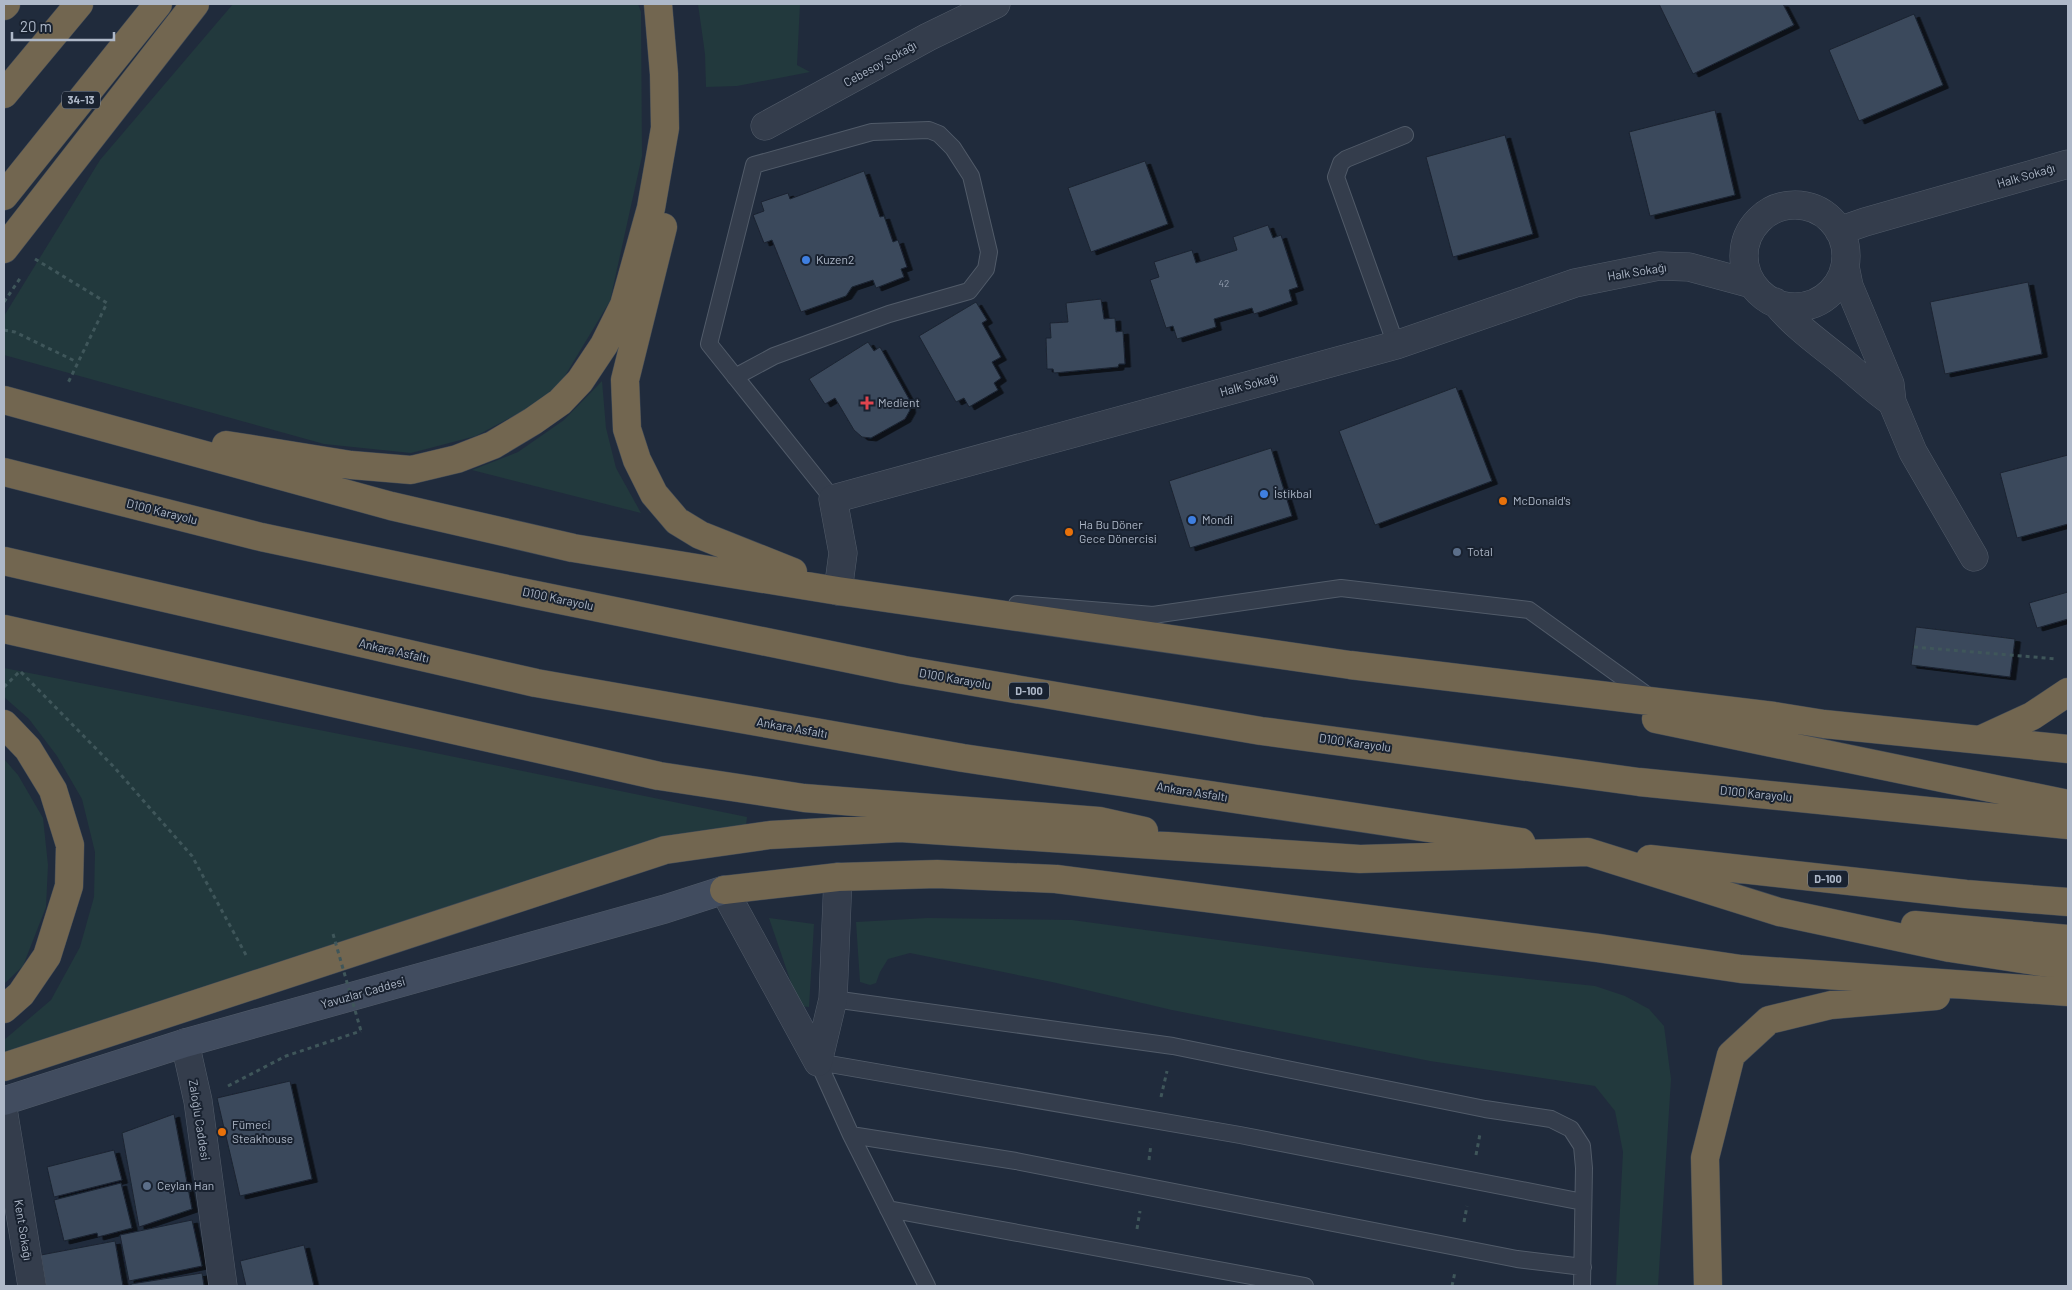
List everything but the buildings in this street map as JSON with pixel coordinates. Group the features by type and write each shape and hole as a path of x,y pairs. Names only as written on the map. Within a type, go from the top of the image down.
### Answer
{"highway":[{"path":"4,94 79,4"},
{"name":"34-13","path":"4,196 158,4"},
{"path":"4,249 196,4"},
{"path":"90,424 352,465 410,470 457,459 493,445 560,402 580,381 604,345 624,305 651,208 665,128 664,74 658,4"},
{"path":"673,4 680,64 680,112 665,217 655,265 639,319 625,380 627,429 637,460 654,494 677,521 700,535 838,591"},
{"path":"4,400 391,506 573,548 838,591 1330,662 1824,724 2068,748"},
{"name":"D100 Karayolu","path":"4,472 261,537 875,664 1261,731 1630,781 2068,825"},
{"name":"Ankara Asfaltı","path":"4,561 536,683 963,758 1588,852"},
{"path":"4,629 658,776 804,798 1099,821 1219,849"},
{"path":"1452,678 2068,804"},
{"path":"1981,740 2032,716 2068,692"},
{"path":"4,724 28,749 53,790 70,845 69,886 48,956 22,994 4,1009"},
{"path":"4,1067 665,850 770,835 900,828 1360,860 1588,852 1780,912 1950,948 2068,966"},
{"name":"D-100","path":"1588,852 1966,894 2068,902"},
{"path":"724,890 838,876 937,874 1056,879 1598,948 1741,969 2068,992"},
{"path":"1780,912 2068,939"},
{"path":"1708,1286 1709,1258 1705,1158 1731,1055 1770,1020 1831,1005 2022,989"}],"main road":[{"name":"Yavuzlar Caddesi","path":"4,1101 185,1043 665,909 724,890"}],"street":[{"name":"Cebesoy Sokağı","path":"766,126 928,37 996,4"},
{"name":"Halk Sokağı","path":"1839,231 2068,164"},
{"path":"1845,266 1839,281 1822,300 1804,306 1787,307 1764,297 1752,284 1744,258 1745,244 1752,228 1762,217 1777,208 1785,206 1811,207 1827,216 1839,231 1846,254 1845,266 1848,286 1890,384 1892,402 1913,452 1974,557"},
{"name":"Halk Sokağı","path":"833,499 1396,345 1576,283 1659,266 1689,267 1752,284"},
{"path":"1775,302 1806,334 1858,374 1876,392 1892,402"},
{"path":"833,499 843,553 838,591"},
{"path":"818,1062 833,999 838,876"},
{"path":"724,890 818,1062"},
{"name":"Zaloğlu Caddesi","path":"185,1043 198,1101 223,1286"},
{"name":"Kent Sokağı","path":"4,1115 32,1286"}],"lane":[{"path":"735,377 774,356 889,314 968,290 986,269 989,252 971,176 953,148 939,134 928,130 872,132 754,165 709,344 735,377 833,499"},
{"path":"1396,345 1336,177 1341,164 1346,159 1405,135"},
{"path":"838,591 1153,615 1341,588 1529,610 1657,703"},
{"path":"833,999 1173,1046 1485,1109 1551,1119 1571,1129 1582,1146 1582,1286"},
{"path":"818,1062 1240,1135 1583,1202"},
{"path":"818,1062 851,1135 927,1286"},
{"path":"851,1135 1016,1161 1517,1259 1583,1267"},
{"path":"888,1209 1305,1286"}],"path":[{"path":"29,266 34,258 107,304 77,362 54,414"},
{"path":"4,302 24,273"},
{"path":"4,330 15,332 77,362"},
{"path":"1914,646 2057,659"},
{"path":"4,688 20,672 113,766 192,856 249,962"},
{"path":"198,1101 286,1056 361,1032 333,934"}],"green space":[{"path":"233,4 638,4 641,12 642,156 610,301 554,394 476,436 411,453 324,444 4,355 4,316 100,160"},
{"path":"698,4 800,4 797,65 810,72 737,86 706,87 705,54"},
{"path":"602,381 606,428 616,468 641,513 472,470 518,452 564,420"},
{"path":"4,668 411,748 747,817 746,825 6,1053 4,1050 4,1040 51,1000 80,947 94,897 95,852 82,799 57,756 29,719 4,697"},
{"path":"4,759 18,775 43,818 48,865 46,907 23,966 4,984"},
{"path":"769,918 814,924 809,1007 799,1006"},
{"path":"928,918 1072,920 1418,967 1595,986 1625,996 1649,1009 1664,1026 1671,1079 1658,1286 1616,1286 1623,1152 1615,1111 1595,1086 1430,1061 1172,1010 1052,982 910,953 888,959 876,983 870,985 860,982 856,922"}],"place":[{"name":"Kuzen2","path":"806,260"},
{"name":"Medient","path":"867,403"},
{"name":"İstikbal","path":"1264,494"},
{"name":"McDonald's","path":"1503,501"},
{"name":"Mondi","path":"1192,520"},
{"name":"Ha Bu Döner Gece Dönercisi","path":"1069,532"},
{"name":"Total","path":"1457,552"},
{"name":"Fümeci Steakhouse","path":"222,1132"},
{"name":"Ceylan Han","path":"147,1186"}]}
